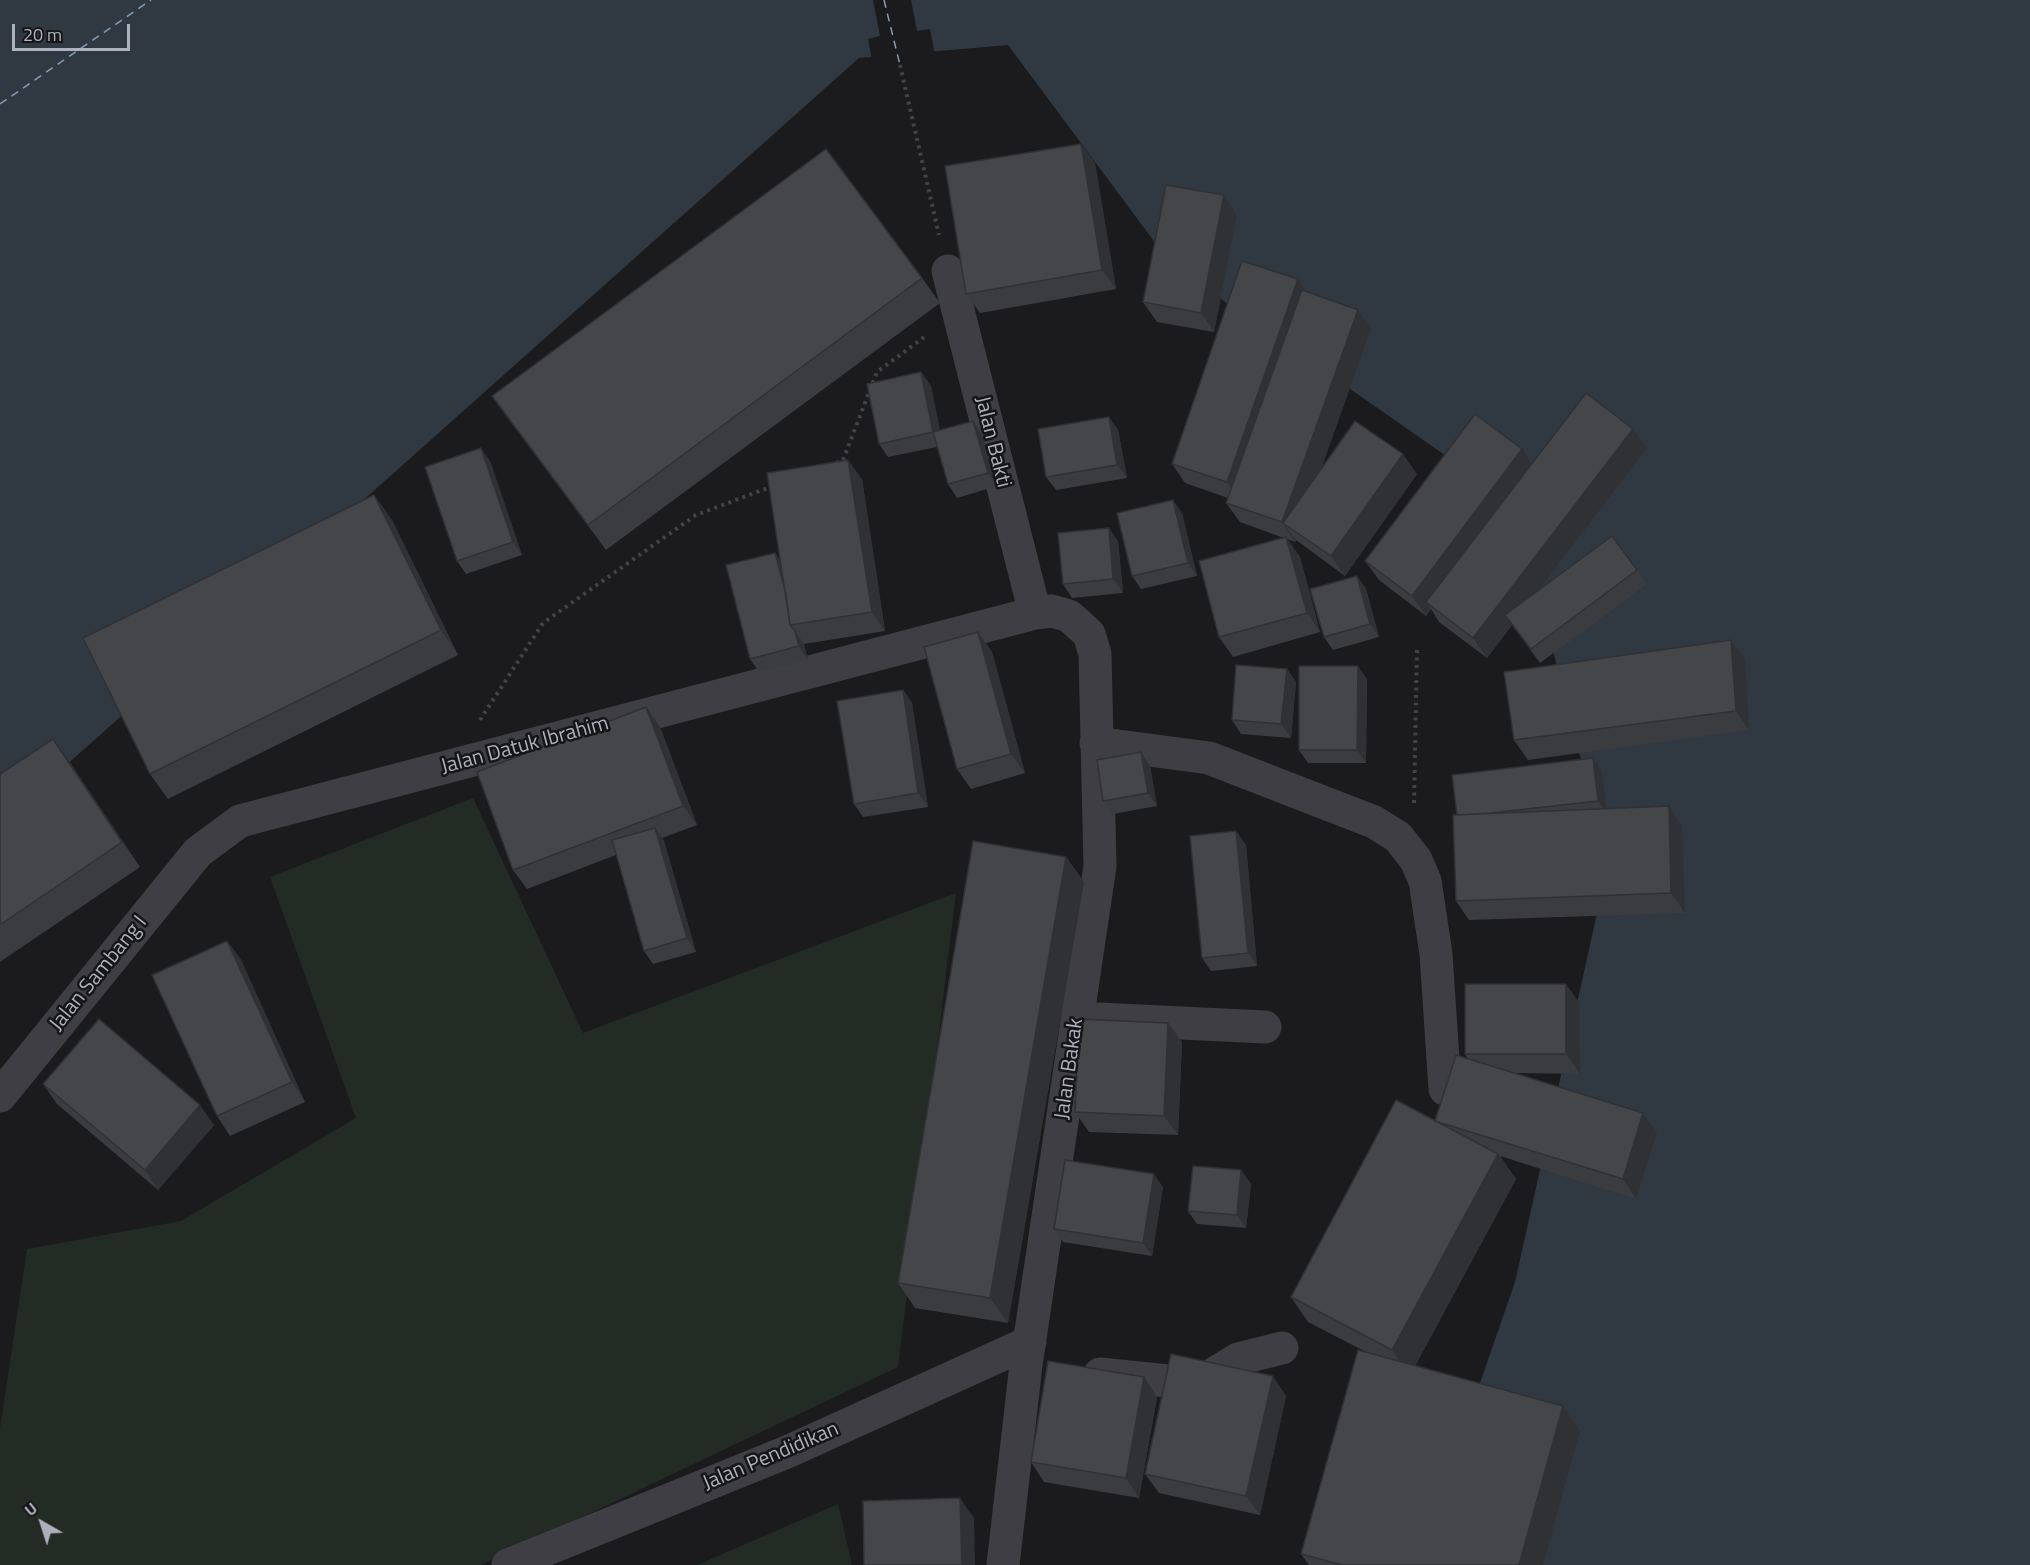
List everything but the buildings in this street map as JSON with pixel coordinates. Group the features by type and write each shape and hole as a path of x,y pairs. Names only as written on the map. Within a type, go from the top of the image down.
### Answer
{"street":[{"name":"Jalan Bakti","path":"948,271 1035,613"},
{"name":"Jalan Bakak","path":"1003,1565 1028,1353 1100,866 1095,654 1089,634 1070,616 1052,611 1035,613"},
{"name":"Jalan Datuk Ibrahim","path":"198,852 240,820 1035,613"},
{"path":"1096,743 1209,758 1374,822 1398,837 1416,860 1425,881 1436,954 1445,1089"},
{"name":"Jalan Sambang I","path":"0,1096 198,852"},
{"path":"1066,863 1100,866"},
{"path":"1078,1018 1264,1027"},
{"path":"1028,1353 1067,1370 1197,1384 1238,1359 1282,1348"},
{"name":"Jalan Pendidikan","path":"508,1565 1028,1353"}],"path":[{"path":"900,65 948,271"},
{"path":"832,464 843,460 877,372 959,312"},
{"path":"450,766 543,623 696,515 780,484"},
{"path":"1414,808 1417,648"}],"shaded area":[{"path":"0,0 2030,0 2030,1565 1417,1565 1515,1282 1608,864 1515,504 1171,264 1008,45 859,58 54,776 0,842"},
{"path":"473,798 583,1033 956,893 898,1367 481,1565 0,1565 0,1428 27,1249 181,1221 356,1118 270,877"},
{"path":"838,1504 852,1565 697,1565"}],"pier":[{"path":"873,0 911,0 917,31 930,29 935,55 872,60 868,39 880,36"}],"ferry route":[{"path":"0,104 151,0"},
{"path":"884,0 900,65"}]}
